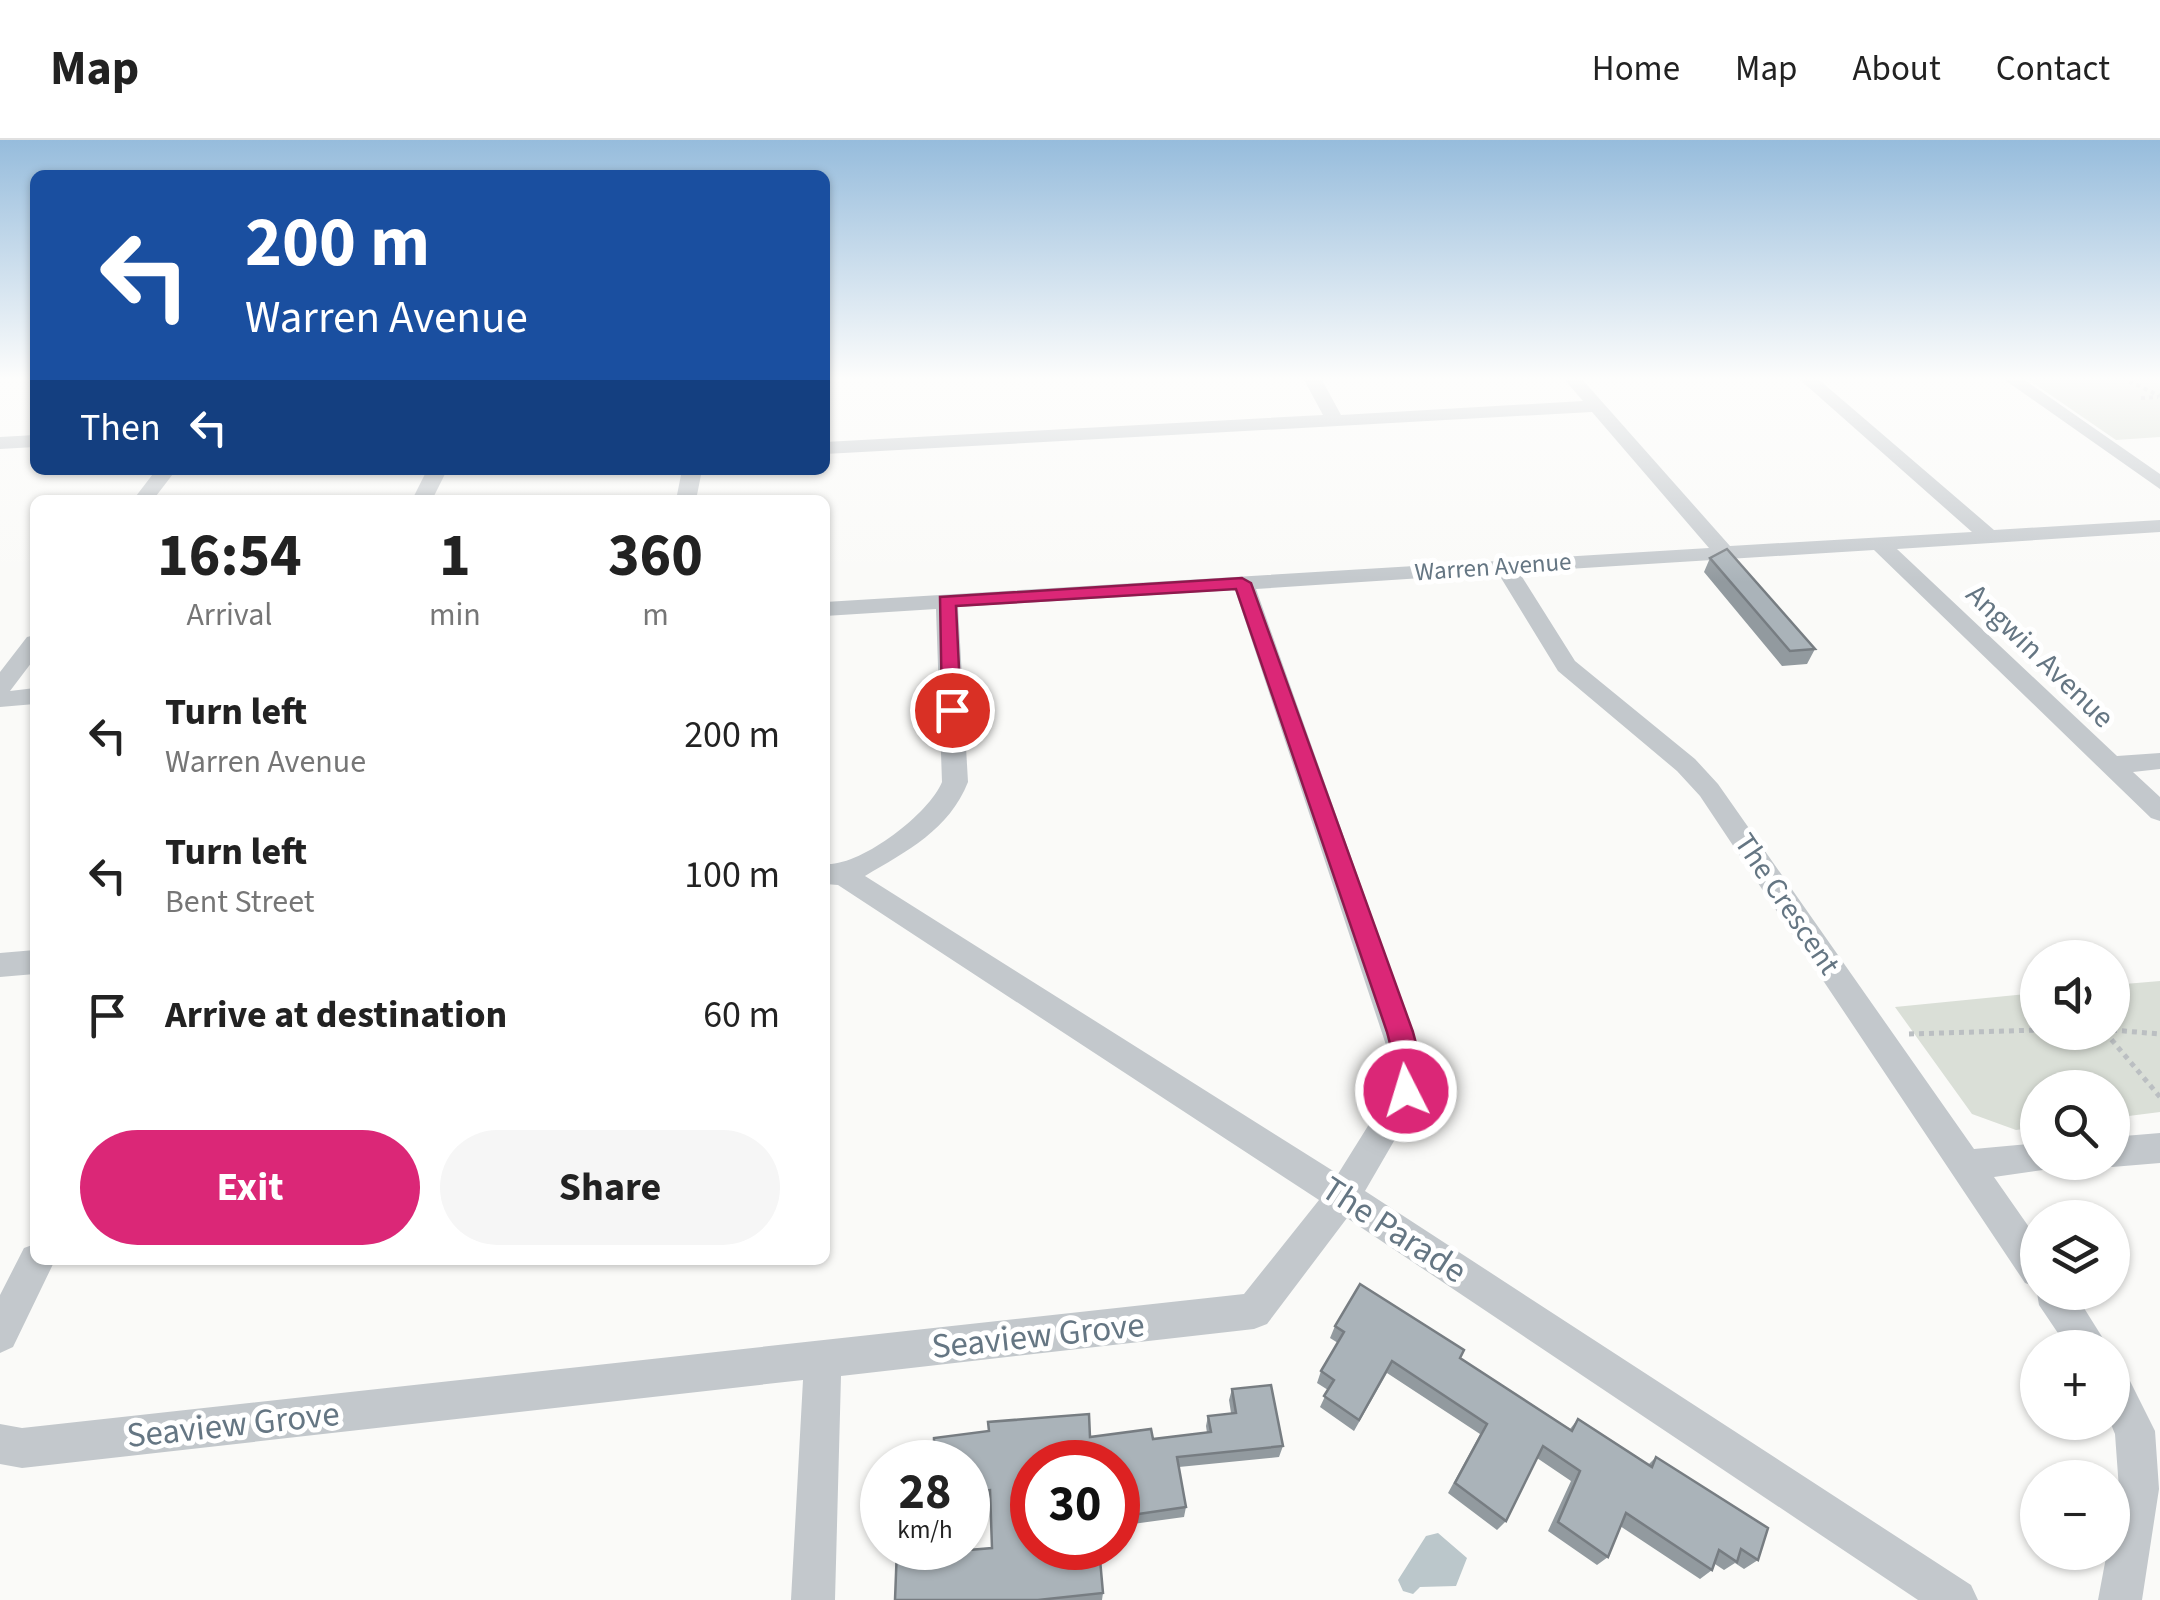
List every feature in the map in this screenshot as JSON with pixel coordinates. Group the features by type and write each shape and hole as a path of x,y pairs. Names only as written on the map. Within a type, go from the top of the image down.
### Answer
{"street":[{"path":"830,448 858,446"},
{"path":"1631,446 1725,553"},
{"path":"1885,446 1989,536"},
{"path":"2107,446 2160,484"},
{"path":"147,495 162,475"},
{"name":"Warren Avenue","path":"830,609 2160,526"},
{"name":"Angwin Avenue","path":"1879,543 2160,812"},
{"name":"The Crescent","path":"1505,566 1566,666 1686,765 1709,790 2020,1245"},
{"name":"Seaview Grove","path":"7,1451 1254,1312 1344,1196 1406,1091 1408,1063 1242,583"},
{"path":"834,875 934,817 951,796 954,782 947,601"},
{"path":"0,688 30,649"},
{"path":"0,698 30,696"},
{"path":"2110,765 2160,761"},
{"name":"The Parade","path":"834,875 1344,1196 1956,1600"},
{"path":"0,965 30,962"},
{"path":"2130,1150 2160,1148"},
{"path":"1964,1165 2020,1160"},
{"path":"0,1334 34,1265"},
{"path":"813,1600 824,1360"},
{"path":"2120,1600 2140,1489 2135,1431 2130,1421"}],"path":[{"path":"1876,1035 2020,1031"},
{"path":"2130,1032 2160,1034"},
{"path":"2120,1050 2160,1097"}],"shaded area":[{"path":"2160,981 2160,1112 2130,1116 2130,1070 2020,1070 2020,1129 2016,1130 1972,1114 1895,1007 2020,995 2020,1050 2130,1050 2130,984"},
{"path":"1438,1533 1467,1558 1456,1586 1420,1587 1413,1594 1403,1591 1398,1580 1426,1536"}],"building":[{"path":"1727,549 1815,649 1790,651 1710,558"},
{"path":"1360,1284 1464,1350 1460,1358 1572,1431 1578,1419 1652,1467 1656,1457 1768,1528 1758,1560 1741,1549 1737,1562 1719,1550 1712,1570 1626,1513 1608,1557 1558,1522 1580,1471 1543,1446 1506,1521 1455,1483 1487,1424 1392,1361 1359,1420 1324,1396 1334,1380 1321,1371 1344,1332 1335,1326"},
{"path":"1271,1385 1283,1446 1177,1457 1186,1507 1140,1514 1140,1440 1010,1440 1010,1570 1101,1570 1103,1593 1038,1600 895,1600 896,1570 990,1570 990,1440 934,1438 989,1431 988,1422 1089,1414 1090,1437 1151,1429 1153,1439 1211,1432 1208,1416 1236,1413 1232,1389"}],"route":[{"path":"952,710 947,601 1242,583 1400,1032 1408,1063 1406,1091"}]}
